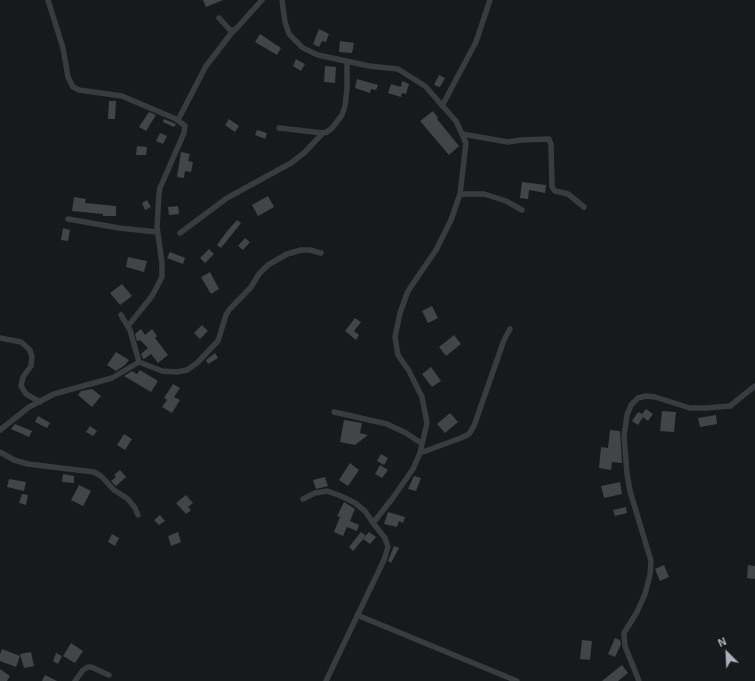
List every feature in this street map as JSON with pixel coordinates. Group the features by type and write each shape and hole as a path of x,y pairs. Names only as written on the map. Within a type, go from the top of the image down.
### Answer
{"street":[{"path":"48,0 63,48 68,77 73,87 78,90 122,96 178,120 185,126 185,130 160,188 157,213 162,277 152,296 128,326"},
{"path":"178,120 206,66 233,30 237,29 262,0"},
{"path":"282,0 285,22 289,34 303,48 318,55 369,66 398,69 425,86 456,121 466,143 460,194 451,220 436,250 408,291 400,313 394,337 398,355 409,371 422,398 426,423 420,453 413,469 392,499 372,523"},
{"path":"442,106 476,42 490,0"},
{"path":"219,18 230,30 233,30"},
{"path":"180,232 227,198 291,163 304,153 323,133 332,128 342,115 345,106 347,89 346,61"},
{"path":"279,128 323,133"},
{"path":"462,134 508,142 549,139 551,144 552,187 556,191 568,194 584,207"},
{"path":"460,194 484,194 522,210"},
{"path":"68,219 118,228 158,232"},
{"path":"121,315 128,326 140,362 162,371 177,372 187,370 197,364 218,341 226,315 268,265 287,254 301,250 310,250 321,253"},
{"path":"420,453 469,434 474,426 504,340 510,329"},
{"path":"0,338 21,342 30,350 32,357 31,366 23,377 21,386 26,394 40,402"},
{"path":"0,430 29,407 54,394 112,378 140,362"},
{"path":"639,681 634,673 625,646 624,633 637,612 645,594 650,575 651,561 630,491 627,474 624,436 627,415 631,405 638,398 646,396 655,397 690,408 730,406 755,386"},
{"path":"334,412 386,424 406,434 421,444"},
{"path":"0,452 14,460 28,464 94,472 101,476 114,490 128,499 138,515"},
{"path":"303,498 315,493 327,491 355,503 365,510 372,523 385,538 388,547 384,560 326,681"},
{"path":"357,615 517,681"},
{"path":"75,681 83,670 88,667 109,675"}],"building":[{"path":"203,0 223,0 206,7"},
{"path":"319,29 329,34 326,42 322,41 319,47 313,44"},
{"path":"260,34 281,48 277,55 255,42"},
{"path":"340,41 354,43 352,53 339,52"},
{"path":"296,59 305,64 301,71 293,66"},
{"path":"325,66 336,67 335,83 324,82"},
{"path":"439,75 445,78 440,87 434,85"},
{"path":"357,79 378,85 376,90 371,89 370,93 355,88"},
{"path":"402,81 409,84 406,94 402,93 401,97 388,93 391,84 401,87"},
{"path":"109,101 116,101 115,119 108,119"},
{"path":"433,111 438,118 437,119 459,146 449,155 420,121"},
{"path":"149,112 156,115 146,131 139,127"},
{"path":"164,119 176,124 174,127 163,122"},
{"path":"229,119 239,126 235,132 225,125"},
{"path":"257,130 267,133 265,139 255,135"},
{"path":"160,133 167,136 163,144 156,141"},
{"path":"137,146 147,147 146,155 136,155"},
{"path":"181,152 190,154 188,161 193,162 191,172 185,171 184,178 177,177"},
{"path":"522,182 546,185 545,193 529,190 528,199 520,198"},
{"path":"268,196 274,207 258,216 252,205"},
{"path":"74,197 86,199 85,203 116,206 116,216 103,216 103,214 72,211"},
{"path":"147,200 151,207 145,210 142,203"},
{"path":"178,206 179,214 169,215 168,207"},
{"path":"237,220 241,223 221,248 217,245"},
{"path":"63,228 70,230 68,241 61,240"},
{"path":"245,238 250,242 243,250 238,246"},
{"path":"209,249 214,254 205,263 200,258"},
{"path":"170,252 185,258 183,264 167,258"},
{"path":"128,257 147,261 144,272 126,267"},
{"path":"210,272 219,289 211,294 201,277"},
{"path":"122,284 132,296 120,305 110,293"},
{"path":"432,306 438,318 428,323 422,311"},
{"path":"355,318 361,322 354,331 359,335 356,340 345,331"},
{"path":"202,325 208,331 200,339 194,333"},
{"path":"141,329 145,335 152,329 157,336 155,338 168,355 158,363 151,354 143,359 141,354 148,348 140,340 137,341 135,334"},
{"path":"454,335 461,344 446,356 439,347"},
{"path":"116,352 129,360 125,365 116,371 107,365"},
{"path":"215,353 218,358 208,364 206,360"},
{"path":"431,367 441,381 432,387 422,374"},
{"path":"140,370 158,381 151,392 124,376 132,371 137,374"},
{"path":"173,384 180,388 174,397 180,400 172,413 162,407 167,400 164,398"},
{"path":"92,389 101,396 92,407 78,395 81,391"},
{"path":"646,409 653,414 648,421 643,417 638,425 632,421 638,412 642,414"},
{"path":"662,411 676,412 674,432 660,431"},
{"path":"450,413 458,422 445,433 437,424"},
{"path":"716,415 717,424 700,427 698,418"},
{"path":"38,416 50,423 47,428 35,422"},
{"path":"344,420 362,423 360,433 368,435 355,445 340,442"},
{"path":"15,424 32,431 29,437 11,429"},
{"path":"90,426 97,431 93,436 86,432"},
{"path":"610,430 620,431 622,463 612,462 611,470 599,468 601,447 608,448"},
{"path":"124,434 132,439 125,450 117,445"},
{"path":"381,454 388,458 384,465 377,461"},
{"path":"350,463 359,470 348,486 339,480"},
{"path":"380,465 388,470 382,478 375,474"},
{"path":"120,470 126,477 116,486 111,481 116,477 114,475"},
{"path":"63,474 74,476 74,483 62,482"},
{"path":"414,476 421,478 416,491 408,489"},
{"path":"325,477 328,486 316,489 313,480"},
{"path":"9,479 26,482 24,491 7,487"},
{"path":"620,482 622,494 604,498 601,486"},
{"path":"79,485 91,491 83,506 71,500"},
{"path":"22,494 28,495 26,505 19,503"},
{"path":"186,495 193,503 188,507 191,510 186,514 176,503"},
{"path":"344,502 355,509 350,521 359,525 357,531 347,527 343,536 334,532 340,517 337,516"},
{"path":"626,507 627,513 615,516 613,510"},
{"path":"388,512 405,517 403,523 399,521 397,527 384,524"},
{"path":"160,515 165,521 159,525 154,520"},
{"path":"178,532 181,542 171,546 168,536"},
{"path":"361,532 366,536 353,551 349,547"},
{"path":"369,532 376,537 370,544 363,539"},
{"path":"112,534 119,538 115,546 108,542"},
{"path":"394,546 399,548 391,563 388,561"},
{"path":"664,565 669,577 660,581 655,569"},
{"path":"748,565 755,566 755,579 747,578"},
{"path":"615,638 620,640 621,644 615,657 608,654"},
{"path":"582,640 592,641 590,660 580,659"},
{"path":"71,643 83,651 75,663 63,656"},
{"path":"2,649 20,656 16,667 0,661"},
{"path":"31,652 34,666 24,668 20,654"},
{"path":"56,653 62,656 58,664 53,661"},
{"path":"622,665 628,673 618,681 602,681"},
{"path":"0,669 10,676 7,681 0,681"},
{"path":"45,675 57,681 42,681"}]}
